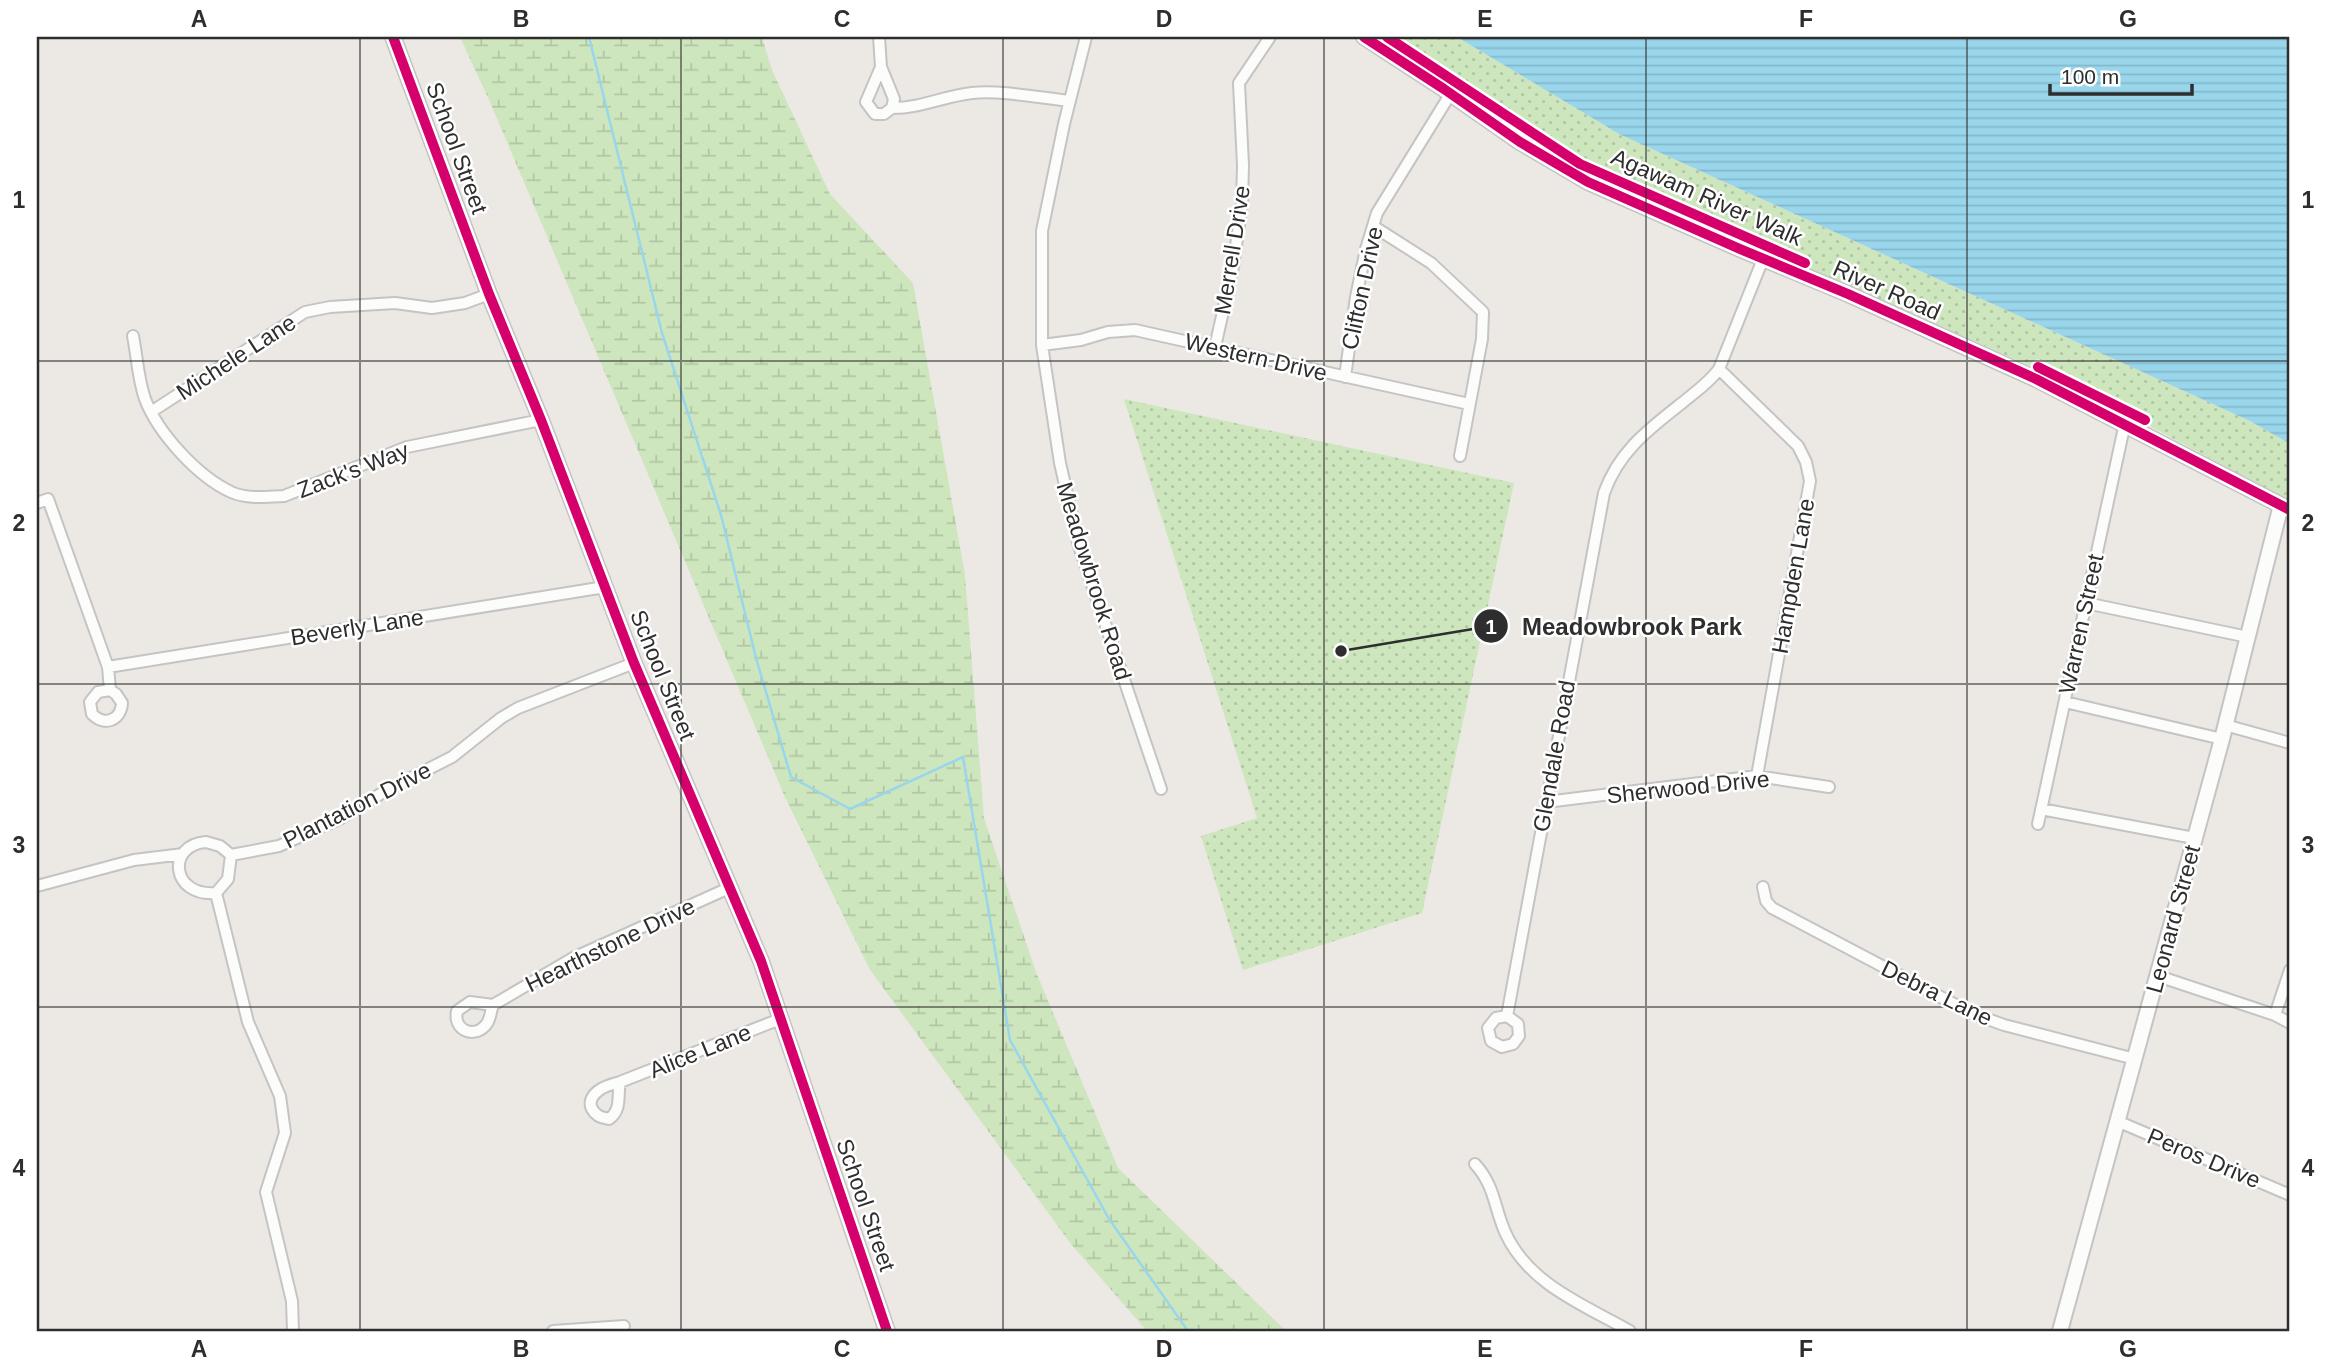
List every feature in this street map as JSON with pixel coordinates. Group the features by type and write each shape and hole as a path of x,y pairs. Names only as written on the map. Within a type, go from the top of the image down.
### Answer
{"street":[{"name":"School Street","path":"393,37 489,294 541,420 634,663 761,961 887,1331"},
{"path":"879,37 881,67 894,99 892,108"},
{"name":"Meadowbrook Road","path":"1086,37 1042,231 1042,345 1060,463 1076,536 1161,789"},
{"name":"Merrell Drive","path":"1215,347 1233,267 1242,204 1239,83 1270,37"},
{"name":"River Road","path":"1364,37 1451,93 1520,142 1579,177 2036,379 2286,507"},
{"path":"881,67 866,102 875,114 884,114 892,108 915,108 978,92 1070,101"},
{"name":"Clifton Drive","path":"1345,377 1356,297 1373,226 1386,197 1451,93"},
{"path":"1373,226 1431,263 1483,312 1482,339 1460,456"},
{"name":"Glendale Road","path":"1507,1016 1598,519 1609,479 1631,445 1706,384 1718,369 1763,259"},
{"name":"Michele Lane","path":"151,412 305,312 330,307 395,303 432,308 465,303 489,294"},
{"name":"Western Drive","path":"1042,345 1081,340 1108,332 1136,330 1469,404"},
{"name":"Zack's Way","path":"133,336 142,386 160,428 206,477 233,493 262,498 284,496 407,447 541,420"},
{"name":"Hampden Lane","path":"1718,369 1793,440 1806,462 1810,481 1757,776"},
{"name":"Warren Street","path":"2038,824 2124,424"},
{"path":"37,503 48,499 108,667 110,690"},
{"name":"Leonard Street","path":"2060,1331 2248,637 2286,507"},
{"name":"Beverly Lane","path":"108,667 605,587"},
{"path":"2086,603 2248,637"},
{"name":"Plantation Drive","path":"231,855 279,846 328,824 452,757 501,718 518,708 634,663"},
{"path":"2065,702 2290,743"},
{"name":"Sherwood Drive","path":"1546,802 1757,776 1829,787"},
{"path":"2041,809 2194,838"},
{"path":"206,842 220,846 231,855 229,879 216,893 200,892 187,886 179,869 179,861 192,845 206,842"},
{"path":"37,886 134,860 183,853"},
{"name":"Debra Lane","path":"1763,887 1766,901 1772,908 1971,1013 2004,1025 2135,1059"},
{"name":"Hearthstone Drive","path":"493,1005 573,958 729,888"},
{"path":"216,893 248,1022 280,1096 285,1133 266,1192 292,1301 293,1331"},
{"path":"2275,1015 2290,970"},
{"path":"2158,976 2275,1015 2290,1023"},
{"name":"Alice Lane","path":"620,1082 780,1019"},
{"name":"Peros Drive","path":"2117,1121 2290,1195"},
{"path":"1475,1164 1486,1175 1505,1233 1529,1269 1551,1286 1630,1331"},
{"path":"558,1331 624,1326"}],"green space":[{"path":"460,37 762,37 772,70 830,194 913,283 965,575 984,818 1036,972 1118,1168 1286,1331 1147,1331 1071,1244 870,970 785,797"},
{"path":"1381,37 1457,37 1619,134 2250,421 2290,444 2290,501 2073,385 1578,166"},
{"path":"1124,399 1514,483 1422,913 1243,970 1201,836 1257,818"}],"water":[{"path":"1457,37 2290,37 2290,444 2250,421 1619,134"}],"waterway":[{"path":"589,37 662,333 721,515 756,658 791,777 850,809 963,757 1010,1040 1109,1219 1188,1331"}],"cycle path":[{"path":"393,37 489,294 541,420 634,663 761,961 887,1331"},
{"path":"1364,37 1520,142 1588,182 1848,294 2036,379 2290,510"},
{"name":"Agawam River Walk","path":"1387,37 1580,164 1805,263"},
{"path":"2038,367 2145,420"}],"place":[{"name":"Meadowbrook Park","path":"1341,651"}]}
